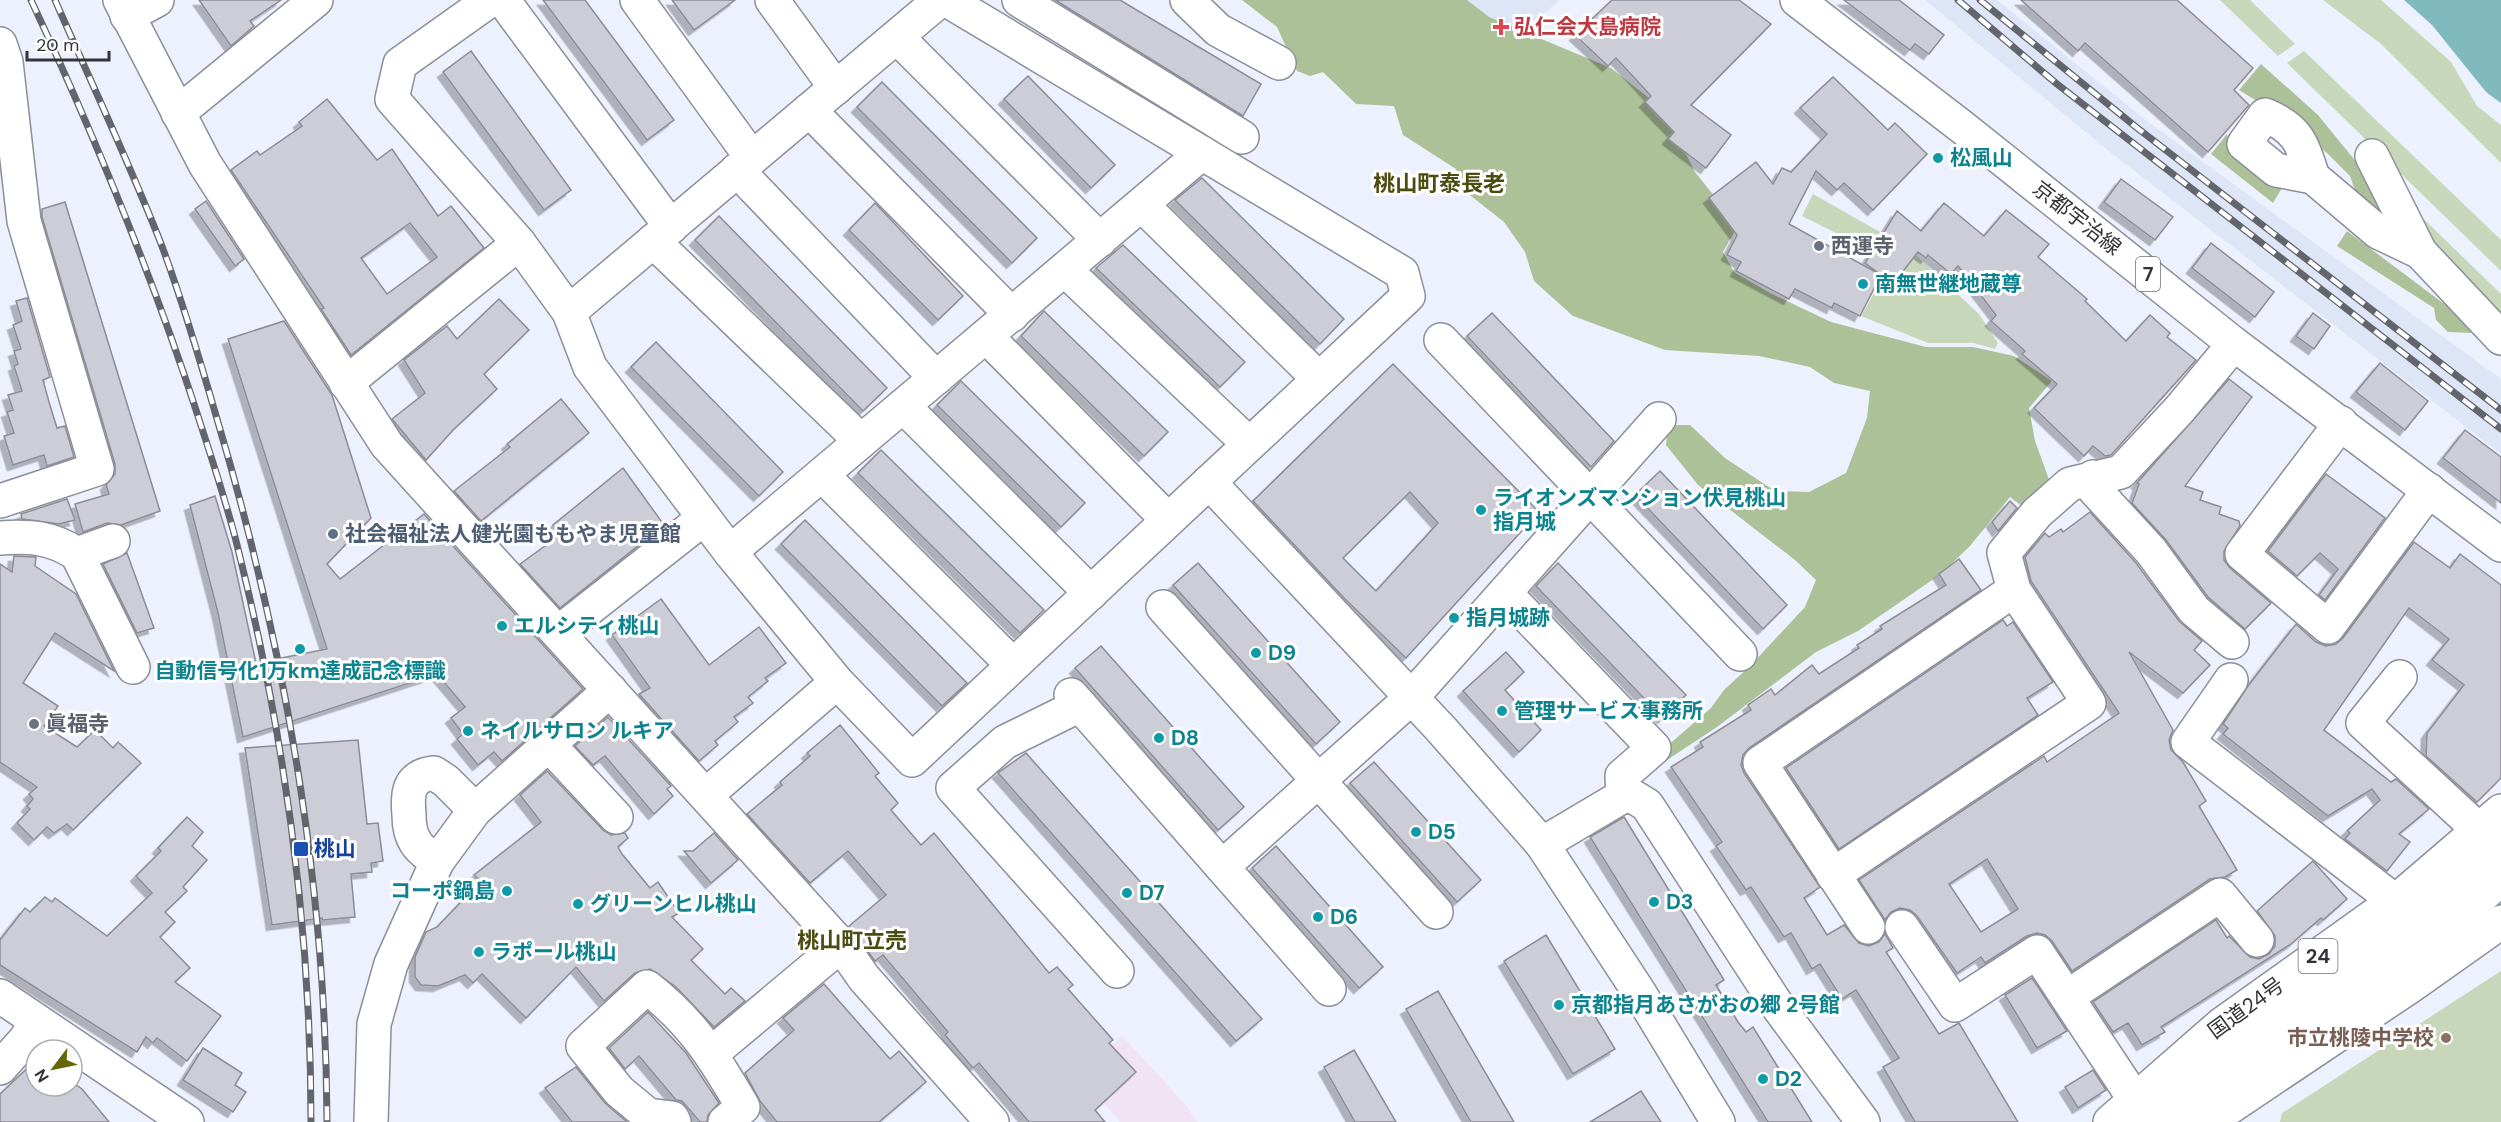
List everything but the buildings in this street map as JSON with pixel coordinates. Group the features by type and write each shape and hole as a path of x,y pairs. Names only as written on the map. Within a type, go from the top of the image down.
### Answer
{"main road":[{"path":"157,0 124,8 205,164 387,445 841,945 864,978 992,1122"},
{"path":"178,113 316,0"},
{"path":"490,0 400,64 392,99 519,243 569,312 590,367 730,552 837,682 912,760 1408,296 1402,273 947,0"},
{"path":"503,0 662,234 861,441"},
{"path":"638,0 745,164 936,378"},
{"path":"772,0 836,88"},
{"path":"569,312 940,0"},
{"path":"1019,0 1242,137"},
{"path":"1187,0 1218,30 1279,63"},
{"name":"京都宇治線","path":"1797,0 2234,344 2501,545"},
{"path":"897,37 1100,240"},
{"path":"0,44 6,62 8,144 24,221 97,469 0,501"},
{"path":"1140,116 1155,84"},
{"path":"809,110 1012,315"},
{"path":"730,552 1202,153"},
{"path":"2372,156 2420,252 2501,338"},
{"path":"2313,177 2378,232 2420,252"},
{"path":"1142,205 1319,379"},
{"path":"346,383 519,243"},
{"path":"1065,270 1249,444"},
{"path":"986,336 1168,520"},
{"path":"1441,340 1740,654"},
{"path":"1833,875 2089,704 2014,590 2004,553 2037,513 2070,484 2121,472 2179,411 2234,344"},
{"path":"903,406 1091,593"},
{"path":"1222,867 1411,698 1659,419"},
{"path":"2341,423 2242,554 2328,627 2429,490"},
{"path":"822,475 1013,665"},
{"path":"2092,477 2094,489 2151,551 2194,610 2232,642"},
{"path":"1209,482 1411,698 1542,844 1639,992 1718,1122"},
{"path":"558,633 704,518"},
{"path":"0,538 32,536 61,544 76,554 133,667"},
{"path":"76,554 113,541"},
{"path":"1868,927 1760,763 2014,590"},
{"path":"1505,593 1654,748 1622,776 1623,796"},
{"path":"1163,607 1436,912"},
{"path":"2400,677 2363,723 2495,835"},
{"path":"2231,680 2188,742 2395,901"},
{"path":"706,795 837,682"},
{"path":"371,1122 374,1024 391,964 437,862 475,810 610,690"},
{"path":"1117,971 952,788 1005,742 1075,700 1329,989"},
{"path":"549,745 615,817"},
{"path":"437,862 420,849 414,841 410,829 410,786 424,774 434,773 446,781 475,810"},
{"path":"1542,844 1623,796 1634,797 1647,805 1779,1008 1863,1122"},
{"name":"国道24号","path":"2138,1114 2221,1025 2395,901 2495,835"},
{"name":"国道24号","path":"2138,1114 2170,1088 2358,965 2414,924 2495,835"},
{"name":"国道24号","path":"2110,1122 2138,1114 2181,1108 2322,1019 2421,948 2501,879"},
{"path":"2067,996 2220,895 2257,940"},
{"path":"2190,1122 2235,1114 2501,921"},
{"path":"1902,927 1955,1005 2037,952 2067,996 2138,1114"},
{"path":"712,1053 841,945"},
{"path":"674,1122 672,1118 648,1114 619,1091 583,1046 647,987 676,1010 712,1053 743,1107 725,1122"},
{"path":"0,996 187,1122"},
{"path":"0,1068 25,1040 37,1022"}],"shaded area":[{"name":"弘仁会大島病院","path":"1440,0 1559,0 1502,53"},
{"path":"1925,0 1997,0 2147,121 2501,379 2501,454 2110,152"},
{"path":"1122,1036 1184,1103 1197,1122 1120,1122 1080,1074"}],"green space":[{"path":"1242,0 1467,0 1489,17 1611,68 1664,110 1695,172 1715,197 1741,220 1723,252 1734,272 1770,293 1831,322 1926,347 1973,347 2014,356 2052,381 2029,408 2035,441 2051,485 2027,510 2010,497 1970,546 1941,574 1858,631 1816,652 1717,727 1664,762 1661,757 1665,748 1711,708 1724,690 1751,665 1805,607 1816,580 1795,560 1698,485 1666,445 1668,425 1690,425 1725,458 1775,491 1809,492 1846,473 1867,418 1870,391 1834,383 1810,367 1759,356 1665,350 1573,316 1534,281 1525,252 1504,222 1466,192 1456,169 1403,135 1394,106 1356,104 1323,72 1310,76 1297,71 1277,27"},
{"path":"2220,0 2250,0 2295,44 2278,56"},
{"path":"2323,0 2381,0 2451,62 2477,106 2501,125 2501,163 2381,44"},
{"path":"2304,51 2501,240 2501,271 2287,63"},
{"path":"2261,64 2318,115 2362,169 2394,224 2357,196 2350,176 2327,153 2270,109 2239,90"},
{"path":"2227,134 2231,152 2282,188 2273,203 2211,154"},
{"path":"1813,194 1880,232 1876,240 1867,237 1854,242 1802,216"},
{"path":"2400,196 2501,294 2501,328 2441,265"},
{"path":"2347,231 2443,303 2456,303 2476,322 2471,333 2448,332 2436,320 2434,308 2337,246"},
{"path":"1907,247 1979,314 1998,343 1995,349 1974,343 1928,343 1861,316 1881,281"},
{"name":"市立桃陵中学校","path":"2501,971 2501,1122 2280,1122 2282,1113"}],"water":[{"path":"2404,0 2501,0 2501,103 2486,92 2432,25"}],"railway":[{"path":"31,0 99,153 161,308 220,483 235,535 270,693 292,835 306,979 311,1122"},
{"path":"55,0 135,180 168,263 217,419 263,592 297,767 310,855 325,1033 327,1122"},
{"path":"1958,0 2057,84 2501,429"},
{"path":"1980,0 2136,127 2501,410"}],"place":[{"name":"弘仁会大島病院","path":"1501,27"},
{"name":"松風山","path":"1938,158"},
{"name":"西運寺","path":"1819,246"},
{"name":"南無世継地蔵尊","path":"1863,284"},
{"name":"ライオンズマンション伏見桃山 指月城","path":"1481,510"},
{"name":"社会福祉法人健光園ももやま児童館","path":"333,534"},
{"name":"指月城跡","path":"1454,618"},
{"name":"エルシティ桃山","path":"502,626"},
{"name":"自動信号化1万km達成記念標識","path":"300,649"},
{"name":"D9","path":"1256,653"},
{"name":"管理サービス事務所","path":"1502,711"},
{"name":"眞福寺","path":"34,724"},
{"name":"ネイルサロン ルキア","path":"468,731"},
{"name":"D8","path":"1159,738"},
{"name":"D5","path":"1416,832"},
{"name":"桃山","path":"301,849"},
{"name":"コーポ鍋島","path":"507,891"},
{"name":"D7","path":"1127,893"},
{"name":"D3","path":"1654,902"},
{"name":"グリーンヒル桃山","path":"578,904"},
{"name":"D6","path":"1318,917"},
{"name":"ラポール桃山","path":"479,952"},
{"name":"京都指月あさがおの郷 2号館","path":"1559,1005"},
{"name":"市立桃陵中学校","path":"2446,1038"},
{"name":"D2","path":"1763,1079"}],"district":[{"name":"桃山町泰長老","path":"1439,183"},
{"name":"桃山町立売","path":"852,940"}]}
